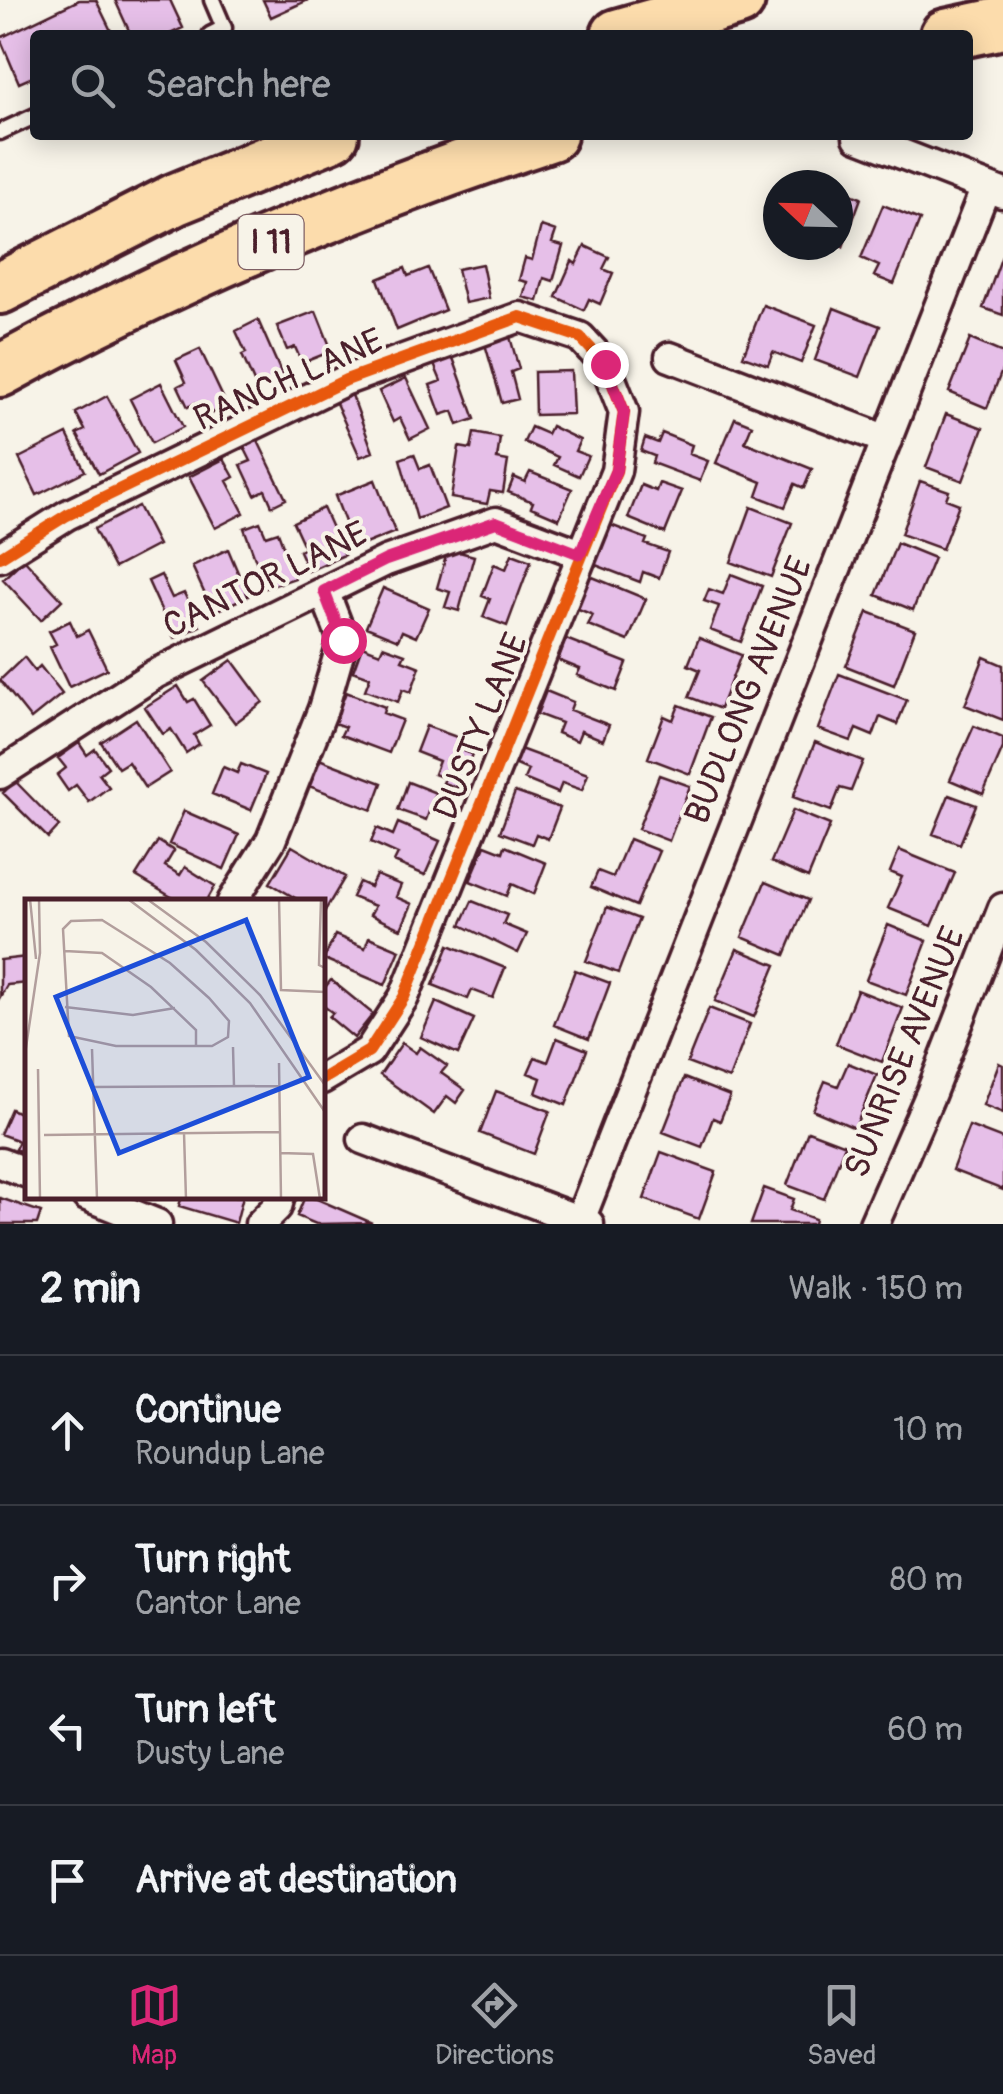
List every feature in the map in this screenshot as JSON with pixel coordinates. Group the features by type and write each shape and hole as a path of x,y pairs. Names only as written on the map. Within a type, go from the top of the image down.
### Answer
{"highway":[{"path":"635,30 740,0"},
{"path":"970,30 1003,23"},
{"name":"I 11","path":"0,288 176,200 321,140"},
{"name":"I 11","path":"0,370 195,272 464,164 536,140"}],"street":[{"path":"863,140 995,190"},
{"name":"BUDLONG AVENUE","path":"584,1222 887,440 995,190"},
{"name":"RANCH LANE","path":"0,558 67,515 346,380 520,318 580,337 605,364"},
{"path":"670,357 887,440"},
{"name":"DUSTY LANE","path":"325,1077 369,1051 404,997 616,470 624,412 605,364"},
{"name":"CANTOR LANE","path":"0,774 155,674 386,560 496,522 580,554"},
{"path":"234,899 271,840 324,709 343,640 324,591"},
{"name":"SUNRISE AVENUE","path":"874,1224 931,1093 1003,908"},
{"path":"364,1139 584,1222"},
{"path":"0,1163 25,1172"},
{"path":"94,1199 157,1224"},
{"path":"260,1224 277,1207 279,1199"}],"lane":[{"path":"212,0 224,28 220,30"},
{"path":"0,132 30,118"}],"building":[{"path":"79,0 96,0 111,30 30,30 30,78 19,83 0,38"},
{"path":"115,0 170,0 183,28 179,30 129,30"},
{"path":"263,0 308,0 271,17"},
{"path":"853,195 861,198 853,220"},
{"path":"883,205 920,220 894,284 874,276 879,266 861,258"},
{"path":"541,226 556,231 552,243 563,246 553,281 544,278 538,301 523,297 527,282 519,280 525,258 532,260"},
{"path":"585,246 609,257 603,269 613,273 600,304 589,299 584,310 556,297 572,261 576,264"},
{"path":"1003,253 1003,315 983,308"},
{"path":"482,264 489,298 465,303 457,269"},
{"path":"405,268 408,276 428,268 445,310 397,330 378,279"},
{"path":"763,305 816,325 801,363 773,352 768,365 743,356"},
{"path":"834,308 880,326 860,377 815,360"},
{"path":"316,311 332,351 302,363 295,347 287,350 277,326"},
{"path":"258,320 283,377 257,389 236,331"},
{"path":"510,337 519,369 511,372 518,399 502,403 485,344"},
{"path":"970,339 1003,353 1003,368 987,408 949,392"},
{"path":"200,349 227,406 202,418 195,403 188,407 178,386 186,382 176,360"},
{"path":"452,355 475,419 458,425 453,411 441,415 430,385 441,381 433,362"},
{"path":"571,371 573,414 535,415 534,372"},
{"path":"406,378 430,429 410,439 400,418 393,422 379,391"},
{"path":"161,383 183,427 152,443 130,399"},
{"path":"352,395 373,452 360,457 335,401"},
{"path":"107,396 138,453 99,474 77,434 85,430 76,413"},
{"path":"946,414 983,428 963,481 926,467"},
{"path":"735,418 752,425 745,442 812,469 804,488 795,484 785,507 757,496 762,482 716,463"},
{"path":"551,426 580,440 575,451 588,456 579,476 554,465 558,457 524,442 531,427 547,434"},
{"path":"474,433 500,438 497,459 508,461 503,493 490,491 487,504 451,498 459,447 471,449"},
{"path":"662,433 692,445 689,454 708,461 700,481 652,463 654,456 641,451 645,438 658,443"},
{"path":"67,434 85,471 37,495 19,458"},
{"path":"257,439 286,499 272,506 265,490 255,495 241,465 251,461 243,445"},
{"path":"414,454 420,469 430,465 446,508 417,519 400,459"},
{"path":"224,459 234,477 227,481 244,513 215,528 189,477"},
{"path":"530,472 572,489 559,519 508,492 514,477 525,482"},
{"path":"375,480 395,532 355,548 335,496"},
{"path":"920,481 949,491 946,499 959,504 942,549 901,534"},
{"path":"659,483 682,491 665,533 628,518 641,485 656,491"},
{"path":"138,506 158,545 114,568 94,529"},
{"path":"751,507 792,523 771,577 731,562"},
{"path":"323,508 344,555 308,571 299,551 305,548 293,522"},
{"path":"260,522 266,536 278,532 295,578 266,588 244,528"},
{"path":"608,524 668,552 659,578 643,572 640,582 593,564"},
{"path":"897,543 934,558 913,610 876,595"},
{"path":"228,549 248,596 213,612 192,566"},
{"path":"448,549 474,556 459,611 445,607 450,592 437,588"},
{"path":"512,554 531,561 507,626 483,617 490,599 482,596 494,564 506,569"},
{"path":"24,559 62,600 41,620 3,579"},
{"path":"731,574 762,586 741,642 710,630 719,606 704,601 709,589 723,594"},
{"path":"161,575 172,598 184,593 200,626 174,638 148,581"},
{"path":"590,576 646,599 628,641 588,625 593,615 576,608"},
{"path":"383,588 429,608 416,637 402,631 398,640 366,627"},
{"path":"868,612 915,630 894,685 846,666"},
{"path":"70,621 77,636 88,630 107,669 69,687 50,647 56,644 49,631"},
{"path":"699,638 741,655 720,709 689,697 700,670 688,665"},
{"path":"566,639 627,663 616,691 577,675 580,669 558,660"},
{"path":"362,646 380,653 383,646 405,654 402,660 420,667 411,692 403,689 398,702 365,690 370,677 353,671"},
{"path":"24,657 35,671 40,666 62,694 31,719 0,680"},
{"path":"984,657 1003,665 1003,720 965,705"},
{"path":"232,660 263,702 235,723 203,681"},
{"path":"839,674 907,700 897,724 880,717 873,736 856,729 851,741 818,729"},
{"path":"178,686 188,702 194,699 210,725 194,735 199,744 186,753 171,729 163,734 145,707"},
{"path":"546,691 573,702 570,710 609,725 603,740 581,731 577,741 557,733 561,723 537,714"},
{"path":"346,692 385,707 383,713 402,720 389,753 341,735 345,727 334,723"},
{"path":"679,705 711,717 690,774 648,758 664,716 673,720"},
{"path":"136,719 170,772 145,788 128,762 118,768 101,742"},
{"path":"426,726 465,740 461,750 472,754 459,788 443,783 445,778 434,774 439,761 416,752"},
{"path":"974,726 1003,738 1003,748 983,794 950,780"},
{"path":"815,742 863,761 851,791 840,788 831,811 793,797"},
{"path":"79,743 87,755 95,749 108,767 99,774 109,787 89,802 76,785 68,791 57,775 66,768 58,758"},
{"path":"520,749 588,774 582,790 562,783 558,793 524,779 528,770 514,764"},
{"path":"319,759 382,783 372,810 309,786"},
{"path":"241,764 266,774 251,810 212,794 223,767 237,773"},
{"path":"659,775 690,786 669,841 638,829"},
{"path":"15,781 59,826 48,838 3,793"},
{"path":"408,782 436,793 426,820 398,810"},
{"path":"515,792 560,808 548,839 536,834 532,844 500,832"},
{"path":"949,795 976,805 960,844 933,834"},
{"path":"793,810 830,825 808,878 771,862"},
{"path":"184,811 239,835 224,869 169,844"},
{"path":"398,823 440,841 425,875 394,862 398,854 371,842 377,828 393,835"},
{"path":"629,839 659,851 636,906 591,887 598,871 613,877"},
{"path":"158,841 174,851 165,866 180,875 185,867 215,886 208,899 175,899 136,876"},
{"path":"485,845 503,852 505,846 546,863 534,894 512,884 507,896 470,881"},
{"path":"292,846 345,877 325,911 325,899 297,899 270,883"},
{"path":"899,850 955,873 932,926 888,908 902,877 890,872"},
{"path":"376,875 401,885 396,897 412,904 401,929 370,915 375,906 352,897 359,882 370,887"},
{"path":"765,882 808,900 785,955 742,937"},
{"path":"472,901 507,915 503,924 527,934 518,953 461,925"},
{"path":"607,907 639,919 618,973 586,961"},
{"path":"888,925 927,941 906,995 866,980"},
{"path":"335,935 365,948 369,937 400,950 385,985 325,957"},
{"path":"449,945 505,968 493,998 472,990 468,999 433,985"},
{"path":"737,949 776,965 754,1017 715,1001"},
{"path":"25,957 25,983 7,985 0,997 0,960"},
{"path":"575,970 610,983 589,1039 554,1025"},
{"path":"331,980 373,1014 354,1038 329,1017 333,1013 325,1007 326,986"},
{"path":"857,990 903,1008 882,1062 836,1044"},
{"path":"436,1002 474,1019 458,1054 421,1037"},
{"path":"709,1008 750,1024 729,1079 687,1063"},
{"path":"557,1038 587,1050 566,1105 536,1093 541,1078 528,1073 535,1057 548,1062"},
{"path":"402,1043 416,1053 420,1047 447,1066 441,1073 465,1090 456,1103 447,1096 434,1114 380,1075"},
{"path":"848,1063 877,1075 855,1128 813,1110 825,1081 838,1086"},
{"path":"999,1063 1003,1065 1003,1113 983,1105"},
{"path":"684,1078 730,1096 720,1121 713,1118 702,1147 663,1132"},
{"path":"496,1091 550,1111 534,1154 480,1133"},
{"path":"11,1109 25,1116 25,1153 15,1149 19,1141 0,1134"},
{"path":"969,1126 1003,1139 1003,1190 952,1170"},
{"path":"808,1131 845,1145 824,1199 787,1185"},
{"path":"661,1152 716,1172 699,1219 644,1199"},
{"path":"764,1188 794,1199 790,1210 815,1219 814,1224 751,1224"},
{"path":"0,1198 41,1212 37,1224 0,1224"},
{"path":"181,1199 242,1199 236,1223 179,1206"},
{"path":"304,1199 317,1199 372,1223 316,1224 297,1216"}],"cycle path":[{"path":"0,557 67,515 346,380 520,317 580,337 605,364 624,412 616,471 404,997 369,1051 325,1077"}],"route":[{"path":"343,640 324,591 386,560 496,522 580,554 616,470 624,412 605,364"}]}
